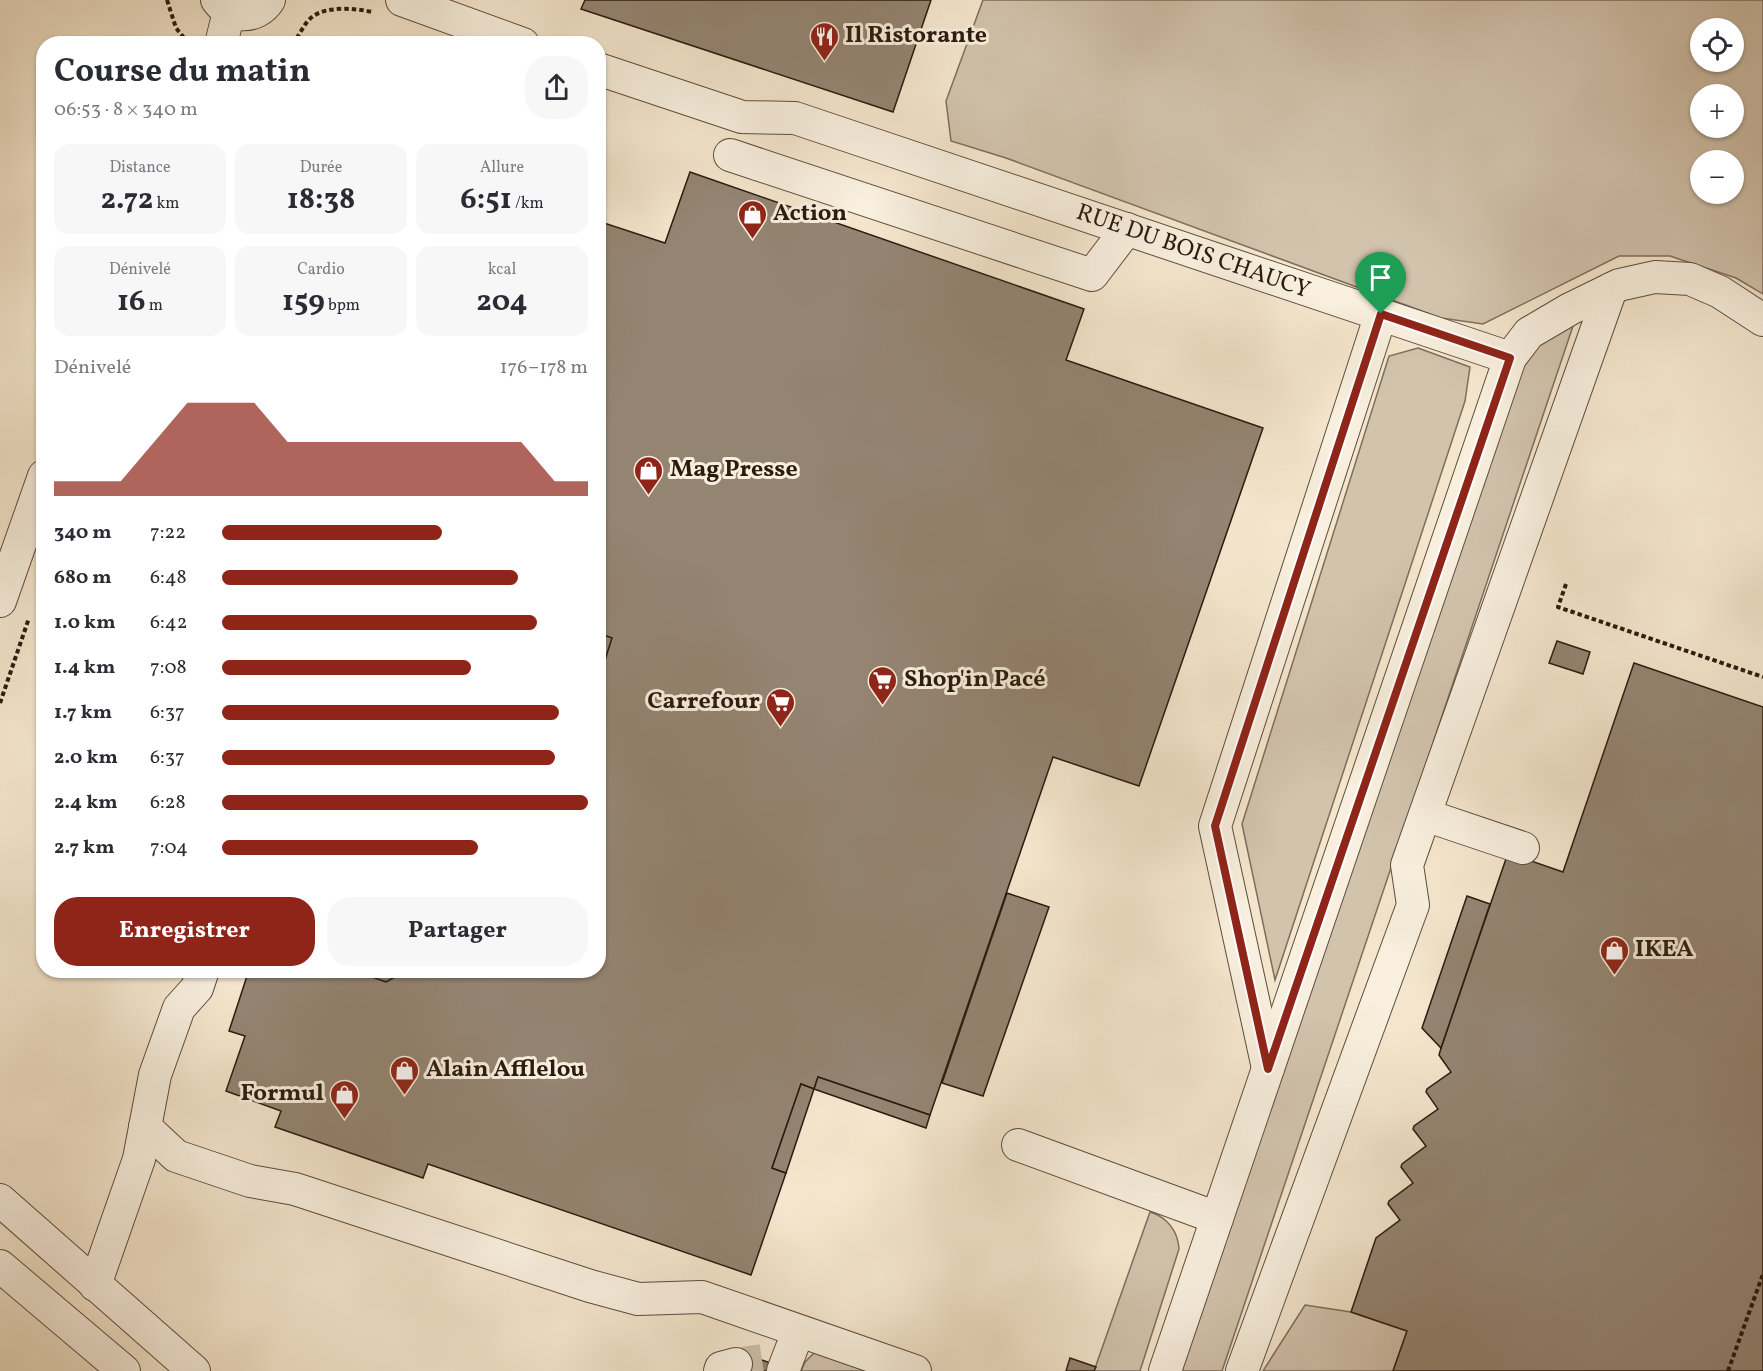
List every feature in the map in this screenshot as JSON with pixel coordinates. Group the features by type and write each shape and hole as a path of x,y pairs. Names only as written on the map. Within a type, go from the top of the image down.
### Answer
{"lane":[{"path":"221,36 223,6 249,15 258,11 269,0"},
{"path":"392,7 483,36"},
{"name":"RUE DU BOIS CHAUCY","path":"606,72 742,117 795,118 1510,358"},
{"path":"730,155 1092,275 1127,230"},
{"path":"1165,1371 1510,358 1529,333 1570,309 1619,285 1655,277 1690,279 1720,292 1763,320"},
{"path":"1242,1371 1413,905 1407,865 1611,289"},
{"path":"1268,1069 1215,826 1381,314"},
{"path":"0,601 36,499"},
{"path":"1425,815 1523,848"},
{"path":"95,1285 140,1159 155,1075 179,1008 197,988 200,978"},
{"path":"145,1127 176,1156 214,1171 250,1181 295,1189 590,1286 638,1299 702,1297 765,1358 915,1371"},
{"path":"1018,1145 1217,1218"},
{"path":"0,1200 194,1371"},
{"path":"0,1266 124,1371"}],"path":[{"path":"167,0 176,28 182,36"},
{"path":"299,36 310,18 323,11 392,7"},
{"path":"1566,584 1558,607 1763,677"},
{"path":"0,703 32,609"},
{"path":"1728,1371 1763,1274"}],"shaded area":[{"path":"983,0 1763,0 1763,294 1736,278 1670,256 1619,256 1483,324 1441,318 1006,158 951,141 946,101"},
{"path":"1574,323 1222,1371 1177,1371 1521,366 1534,343"},
{"path":"1418,348 1470,367 1465,401 1275,980 1242,824 1389,356"},
{"path":"1150,1212 1162,1217 1174,1231 1179,1249 1140,1371 1094,1371"},
{"path":"1305,1305 1351,1312 1407,1331 1393,1371 1263,1371"},
{"path":"814,1353 866,1371 801,1371 805,1362"}],"building":[{"name":"Il Ristorante","path":"585,0 931,0 893,112 581,9"},
{"name":"Shop'in Pacé","path":"690,172 1084,309 1066,360 1263,428 1139,786 1053,757 930,1115 818,1077 814,1089 801,1084 772,1168 786,1173 751,1275 428,1164 423,1178 275,1127 281,1111 226,1091 245,1036 229,1031 246,978 606,978 606,224 665,243"},
{"path":"606,636 612,638 606,657"},
{"path":"1557,641 1590,652 1583,674 1549,663"},
{"name":"IKEA","path":"1634,663 1763,707 1763,1371 1393,1371 1407,1331 1351,1312 1376,1238 1400,1220 1388,1204 1389,1201 1413,1183 1401,1167 1402,1164 1426,1146 1413,1129 1414,1126 1438,1109 1426,1092 1427,1089 1451,1072 1439,1055 1508,853 1563,872"},
{"path":"1007,893 1049,907 983,1096 942,1083"},
{"path":"1467,896 1490,904 1441,1048 1422,1028"},
{"path":"375,978 393,978 386,982"},
{"path":"818,1077 930,1115 926,1128 814,1089"},
{"path":"801,1084 814,1089 786,1173 772,1168"},
{"path":"740,1352 773,1364 770,1371 734,1371"},
{"path":"1070,1358 1096,1367 1094,1371 1066,1371"}],"tunnel":[{"path":"736,1364 762,1360"}],"place":[{"name":"Il Ristorante","path":"824,62"},
{"name":"Action","path":"752,240"},
{"name":"Mag Presse","path":"649,496"},
{"name":"Shop'in Pacé","path":"883,706"},
{"name":"Carrefour","path":"781,728"},
{"name":"IKEA","path":"1614,976"},
{"name":"Alain Afflelou","path":"405,1096"},
{"name":"Formul","path":"345,1120"}],"route":[{"path":"1381,314 1510,358 1268,1069 1215,826 1381,314"}]}
